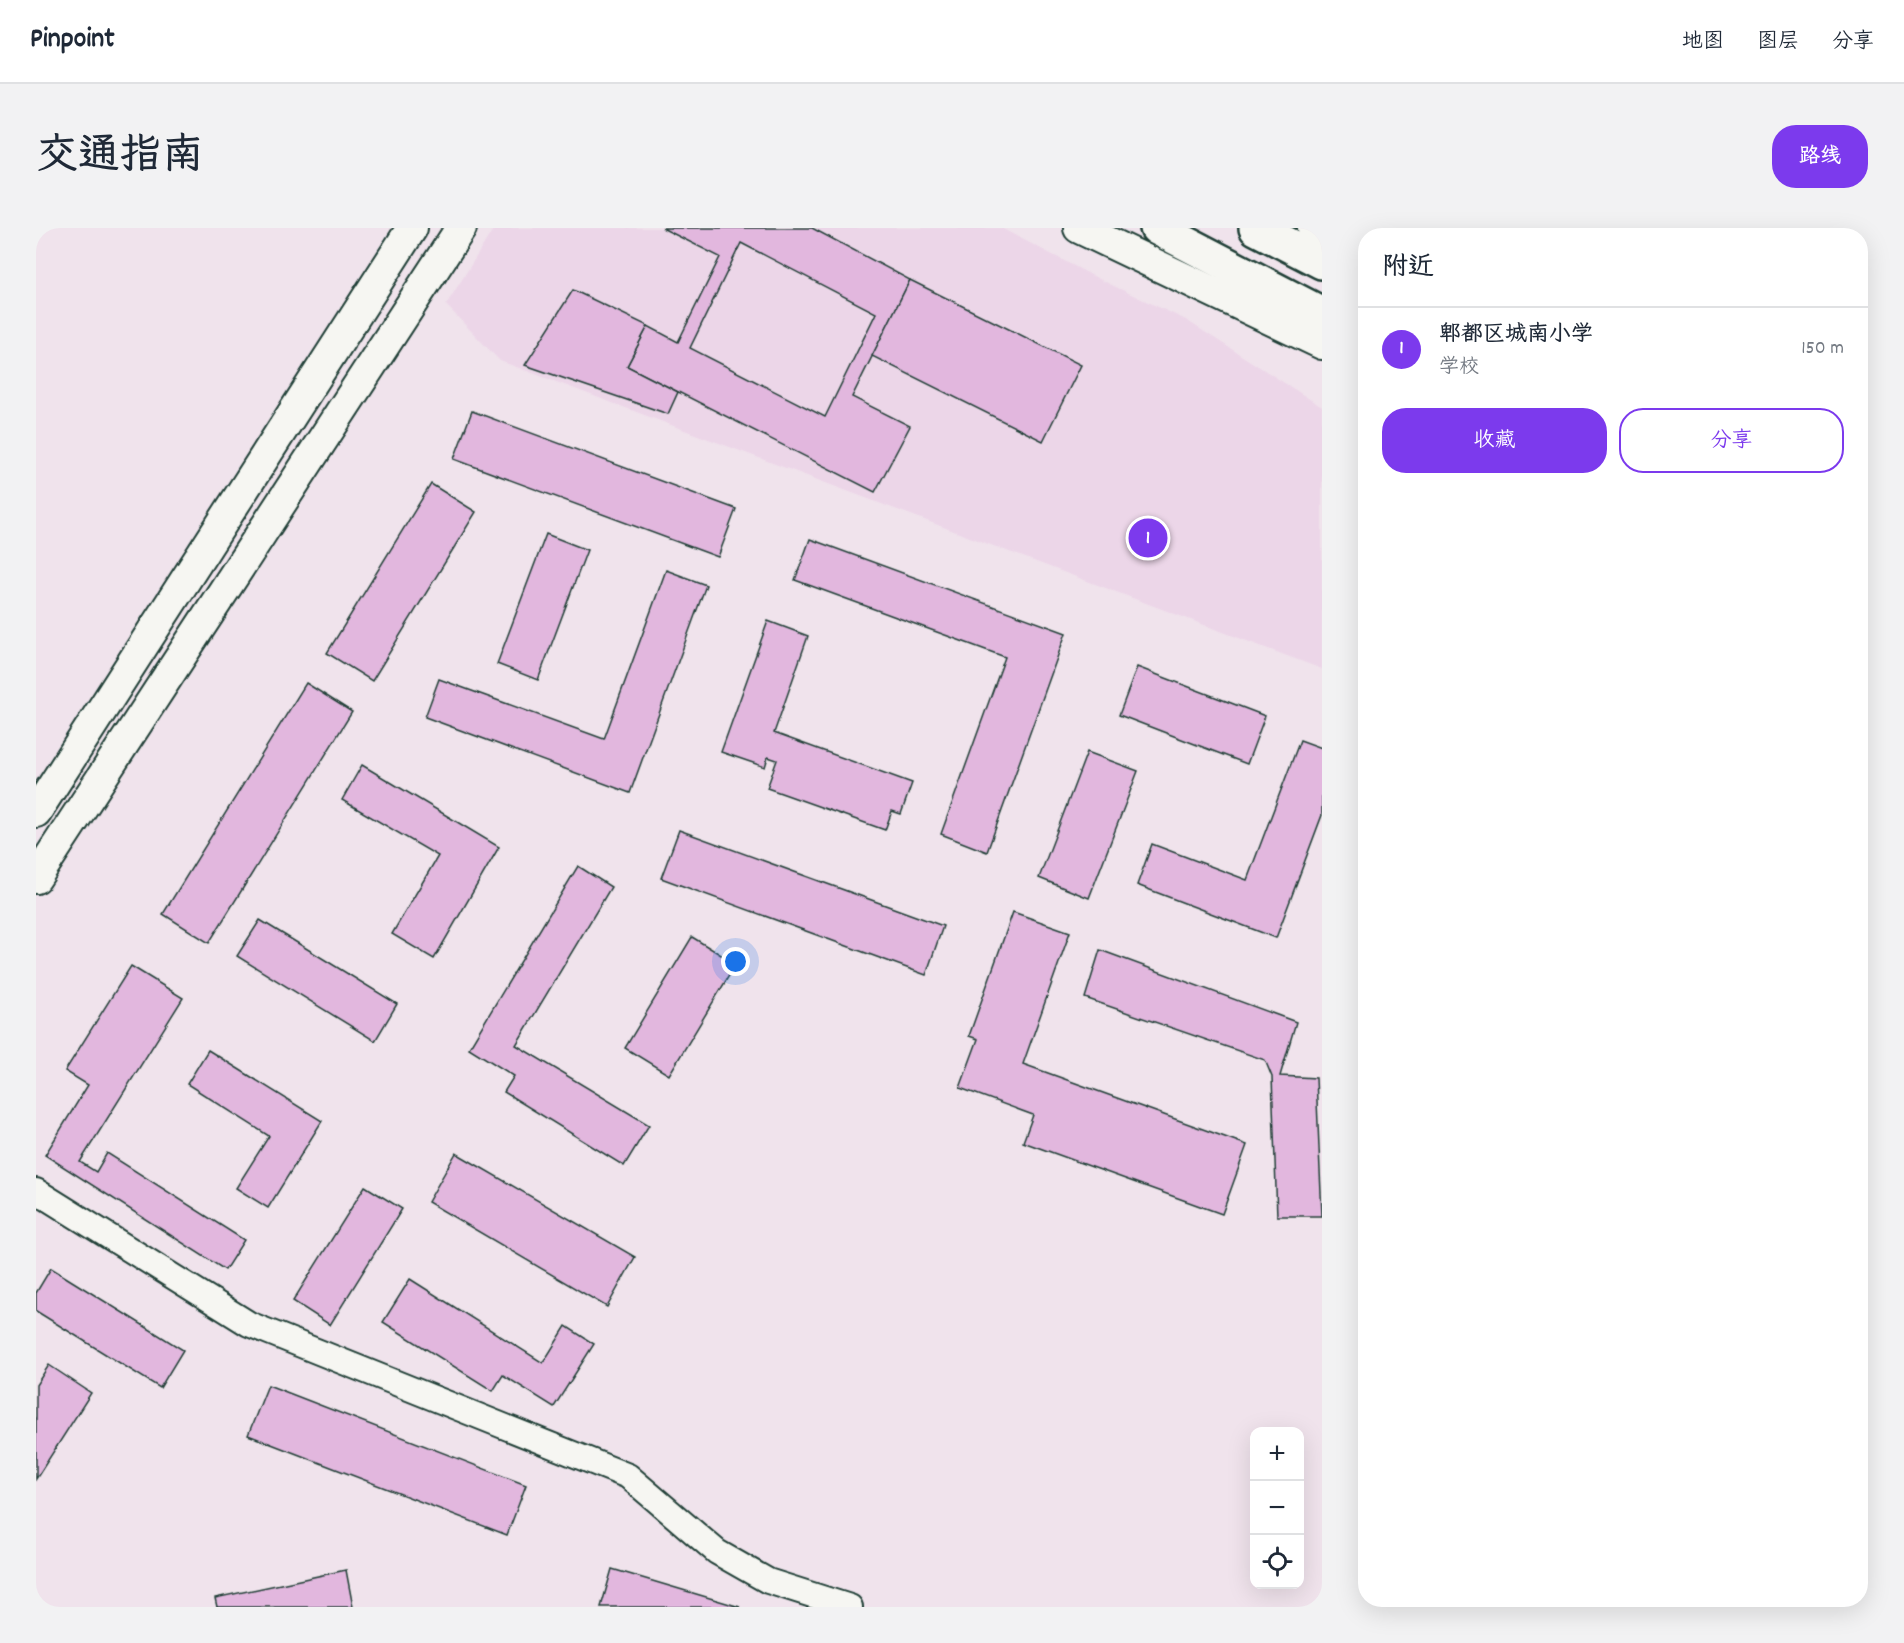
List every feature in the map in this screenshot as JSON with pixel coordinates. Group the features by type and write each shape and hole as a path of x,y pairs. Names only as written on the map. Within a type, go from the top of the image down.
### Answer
{"main road":[{"path":"1157,228 1322,314"},
{"path":"1256,228 1322,262"}],"street":[{"path":"36,812 412,228"},
{"path":"36,878 461,228"},
{"path":"1079,228 1322,344"},
{"path":"1313,228 1322,234"},
{"path":"36,1191 249,1324 628,1476 717,1552 768,1581 850,1607"}],"shaded area":[{"path":"494,228 1001,228 1099,279 1186,320 1322,407 1322,669 500,361 446,305"}],"building":[{"path":"662,228 812,228 910,280 852,397 910,426 875,492 627,366 648,326 678,342 720,257","holes":["741,243 876,313 825,417 690,348"]},
{"path":"910,280 1081,365 1043,441 872,356"},
{"path":"573,290 648,326 627,366 678,392 668,414 525,365"},
{"path":"472,411 736,509 718,557 454,459"},
{"path":"431,484 476,512 372,681 327,653"},
{"path":"546,534 587,550 538,680 497,664"},
{"path":"810,539 1066,633 987,852 941,834 1005,657 795,580"},
{"path":"666,570 706,585 630,793 425,717 439,679 604,739"},
{"path":"768,621 808,636 774,733 912,783 901,814 892,811 885,830 767,788 777,760 768,757 765,767 721,752"},
{"path":"1137,667 1265,716 1247,764 1119,715"},
{"path":"306,683 352,712 209,943 163,914"},
{"path":"1300,740 1322,748 1322,815 1276,938 1137,885 1152,844 1247,880"},
{"path":"1087,752 1138,771 1089,898 1039,878"},
{"path":"362,765 499,847 434,959 392,934 438,856 342,800"},
{"path":"679,830 943,926 926,975 661,878"},
{"path":"578,866 611,887 516,1045 649,1125 624,1166 504,1092 514,1076 469,1048"},
{"path":"1013,912 1070,932 1023,1064 1247,1145 1222,1214 1023,1142 1033,1115 960,1088 978,1039 969,1036"},
{"path":"260,920 397,1004 375,1041 237,956"},
{"path":"692,937 736,964 669,1075 625,1048"},
{"path":"1100,950 1296,1022 1280,1076 1316,1078 1322,1216 1277,1216 1272,1077 1265,1060 1085,998"},
{"path":"131,966 183,998 80,1162 96,1172 107,1153 244,1240 225,1270 45,1155 88,1085 65,1071"},
{"path":"208,1050 322,1121 268,1208 236,1188 269,1136 187,1084"},
{"path":"456,1153 635,1257 607,1307 428,1202"},
{"path":"365,1186 402,1209 330,1325 293,1301"},
{"path":"51,1268 183,1350 160,1388 36,1311 36,1293"},
{"path":"410,1279 543,1363 566,1326 594,1344 554,1407 503,1375 493,1391 383,1322"},
{"path":"49,1365 91,1393 36,1479 36,1385"},
{"path":"268,1385 526,1485 507,1535 248,1435"},
{"path":"612,1569 740,1607 601,1607"},
{"path":"346,1570 353,1607 217,1607 215,1598"}],"place":[{"name":"郫都区城南小学","path":"1148,538"}]}
